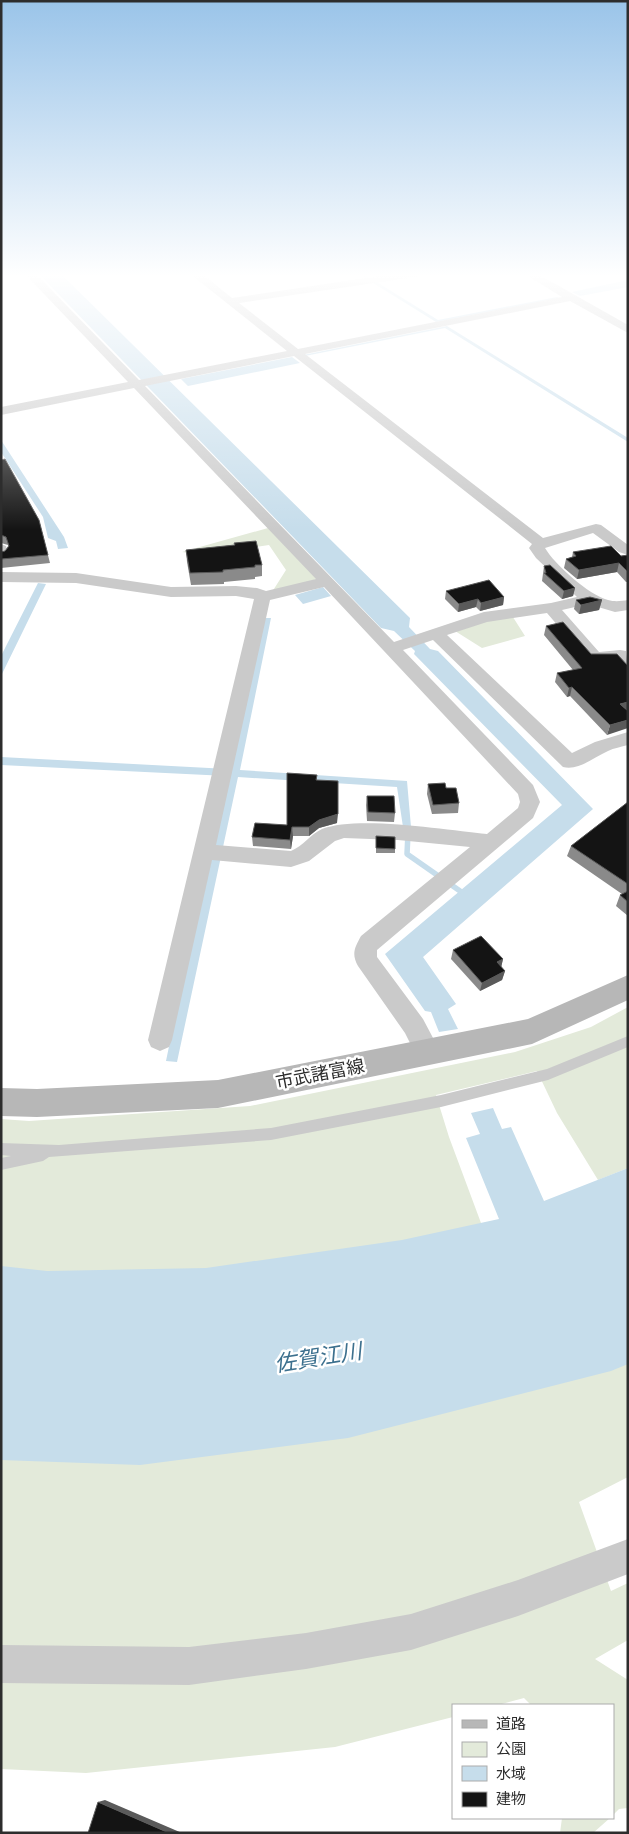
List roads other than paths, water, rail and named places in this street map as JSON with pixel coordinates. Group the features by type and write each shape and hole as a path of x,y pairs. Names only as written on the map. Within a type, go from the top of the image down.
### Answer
{"main road":[{"name":"市武諸富線","path":"1,1102 37,1103 218,1094 532,1031 628,987"}],"street":[{"path":"114,359 325,582 396,646 526,790 531,806 526,813 370,942 364,950 366,959 414,1026 428,1053"},
{"path":"1,411 264,359"},
{"path":"304,359 540,543"},
{"path":"628,550 596,528 540,543 537,548 541,555 590,598 610,607 621,608 628,606"},
{"path":"1,548 1,554"},
{"path":"1,576 76,578 171,592 236,590 257,593 263,596 325,582"},
{"path":"160,1040 211,852 222,775 263,596"},
{"path":"396,646 484,617 551,608 590,598"},
{"path":"551,608 595,658 620,655 628,664"},
{"path":"432,634 570,762 602,746 628,738"},
{"path":"211,852 291,859 301,856 328,835 336,833 406,834 491,842"},
{"path":"1,1664 189,1666 306,1651 410,1632 518,1598 628,1556"}],"lane":[{"path":"1,1149 59,1151 271,1134 422,1105 548,1074 628,1041"},
{"path":"1,1164 59,1151"}],"water":[{"path":"121,359 147,359 410,618 409,627 430,649 438,651 593,809 423,957 456,1004 448,1009 458,1029 439,1032 431,1012 425,1011 385,954 562,805 414,654 415,651 394,631 381,628"},
{"path":"284,359 294,359 300,363 188,386 181,379"},
{"path":"494,359 500,359 628,438 628,442"},
{"path":"1,440 64,537 68,548 58,549 56,541 48,538 43,517 1,452"},
{"path":"38,583 46,584 1,676 1,656"},
{"path":"323,587 331,596 303,604 295,595"},
{"path":"262,618 271,618 240,770 407,781 411,827 403,827 397,787 238,777 177,1062 166,1061 209,852 227,776 1,765 1,757 228,769"},
{"name":"佐賀江川","path":"493,1108 502,1129 511,1127 544,1201 628,1168 628,1364 611,1371 348,1438 140,1465 1,1460 1,1266 47,1271 206,1268 402,1240 499,1219 466,1138 480,1134 471,1113"}],"waterway":[{"path":"408,833 407,854 460,891"}]}
